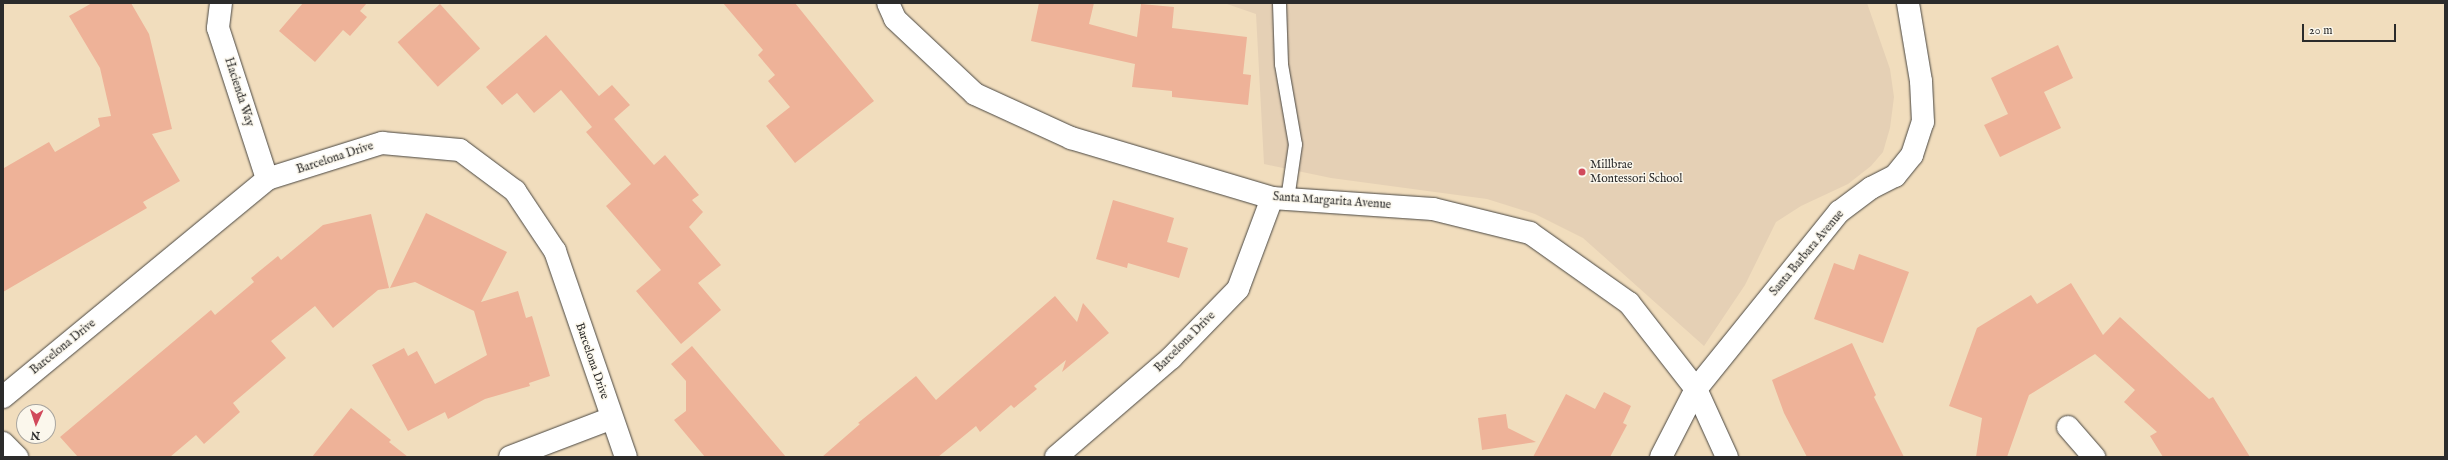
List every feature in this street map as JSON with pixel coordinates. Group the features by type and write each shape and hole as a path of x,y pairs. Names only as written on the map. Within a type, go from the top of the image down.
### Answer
{"street":[{"name":"Hacienda Way","path":"221,3 218,28 267,179"},
{"name":"Santa Margarita Avenue","path":"888,3 895,19 975,94 1071,138 1280,198 1433,209 1530,233 1628,303 1696,389 1727,457"},
{"name":"Santa Barbara Avenue","path":"1662,457 1696,389 1839,212 1871,188 1895,176 1912,155 1923,122 1921,81 1908,3"},
{"name":"Barcelona Drive","path":"3,396 267,179 382,143 460,150 515,191 555,251 626,457"},
{"name":"Barcelona Drive","path":"1056,457 1171,358 1238,289 1280,198"},
{"path":"510,457 612,418"},
{"path":"2068,427 2094,457"},
{"path":"3,443 17,457"}],"lane":[{"path":"1279,3 1281,64 1294,144 1280,198"}],"shaded area":[{"name":"Millbrae Montessori School","path":"1224,3 1867,3 1890,69 1894,97 1890,128 1883,152 1871,166 1848,184 1801,206 1776,222 1745,285 1704,346 1583,238 1535,214 1487,199 1331,178 1264,164 1256,14"}],"building":[{"path":"92,3 131,3 149,34 172,129 152,134 180,181 143,202 147,208 3,292 4,168 49,142 55,152 100,126 98,118 111,116 100,68 69,16"},
{"path":"303,3 367,3 360,11 367,17 350,36 343,30 315,62 279,31"},
{"path":"723,3 795,3 874,101 795,163 766,126 790,107 768,81 775,75 758,55 763,50"},
{"path":"1039,3 1094,3 1089,24 1137,37 1141,4 1174,7 1172,28 1247,37 1243,74 1251,75 1248,105 1172,97 1172,91 1132,87 1135,64 1031,41"},
{"path":"440,4 480,49 438,87 398,42"},
{"path":"546,35 599,96 612,85 630,105 614,119 654,165 665,155 699,195 692,200 703,212 689,227 721,265 698,283 721,310 681,344 636,291 661,270 606,206 631,184 586,132 592,127 561,90 534,113 517,93 502,105 486,87"},
{"path":"2058,45 2073,78 2044,92 2061,128 2000,157 1984,125 2008,114 1991,78"},
{"path":"1113,200 1174,218 1167,242 1188,248 1179,278 1128,263 1127,268 1096,259"},
{"path":"426,213 507,252 481,302 518,291 526,318 532,316 550,376 529,383 530,386 485,399 448,419 445,412 408,431 372,365 404,348 408,356 417,351 435,384 487,355 474,311 415,282 390,288"},
{"path":"371,214 389,288 378,290 333,328 315,306 271,341 286,358 233,403 240,412 204,444 196,435 170,457 78,457 60,437 211,310 215,315 254,282 251,278 278,256 281,260 323,225"},
{"path":"1859,254 1909,272 1883,343 1814,319 1834,263 1854,270"},
{"path":"2071,283 2103,335 2120,317 2209,399 2213,397 2250,457 2163,457 2150,436 2157,432 2124,402 2135,390 2095,354 2029,395 2007,457 1976,457 1982,418 1949,406 1977,328 2031,295 2037,304"},
{"path":"1055,296 1077,322 1083,303 1109,333 1062,372 1066,360 1034,386 1037,389 1014,408 1011,405 980,432 976,426 938,457 822,457 860,424 858,423 916,376 936,400"},
{"path":"1852,343 1876,395 1874,397 1904,457 1807,457 1784,413 1772,380"},
{"path":"692,346 786,457 705,457 674,420 686,411 686,381 671,364"},
{"path":"1604,392 1631,406 1623,423 1627,425 1610,457 1533,457 1566,394 1595,409"},
{"path":"351,408 391,440 389,442 408,457 312,457"},
{"path":"1506,414 1508,428 1536,442 1482,450 1478,418"}],"place":[{"name":"Millbrae Montessori School","path":"1582,172"}]}
